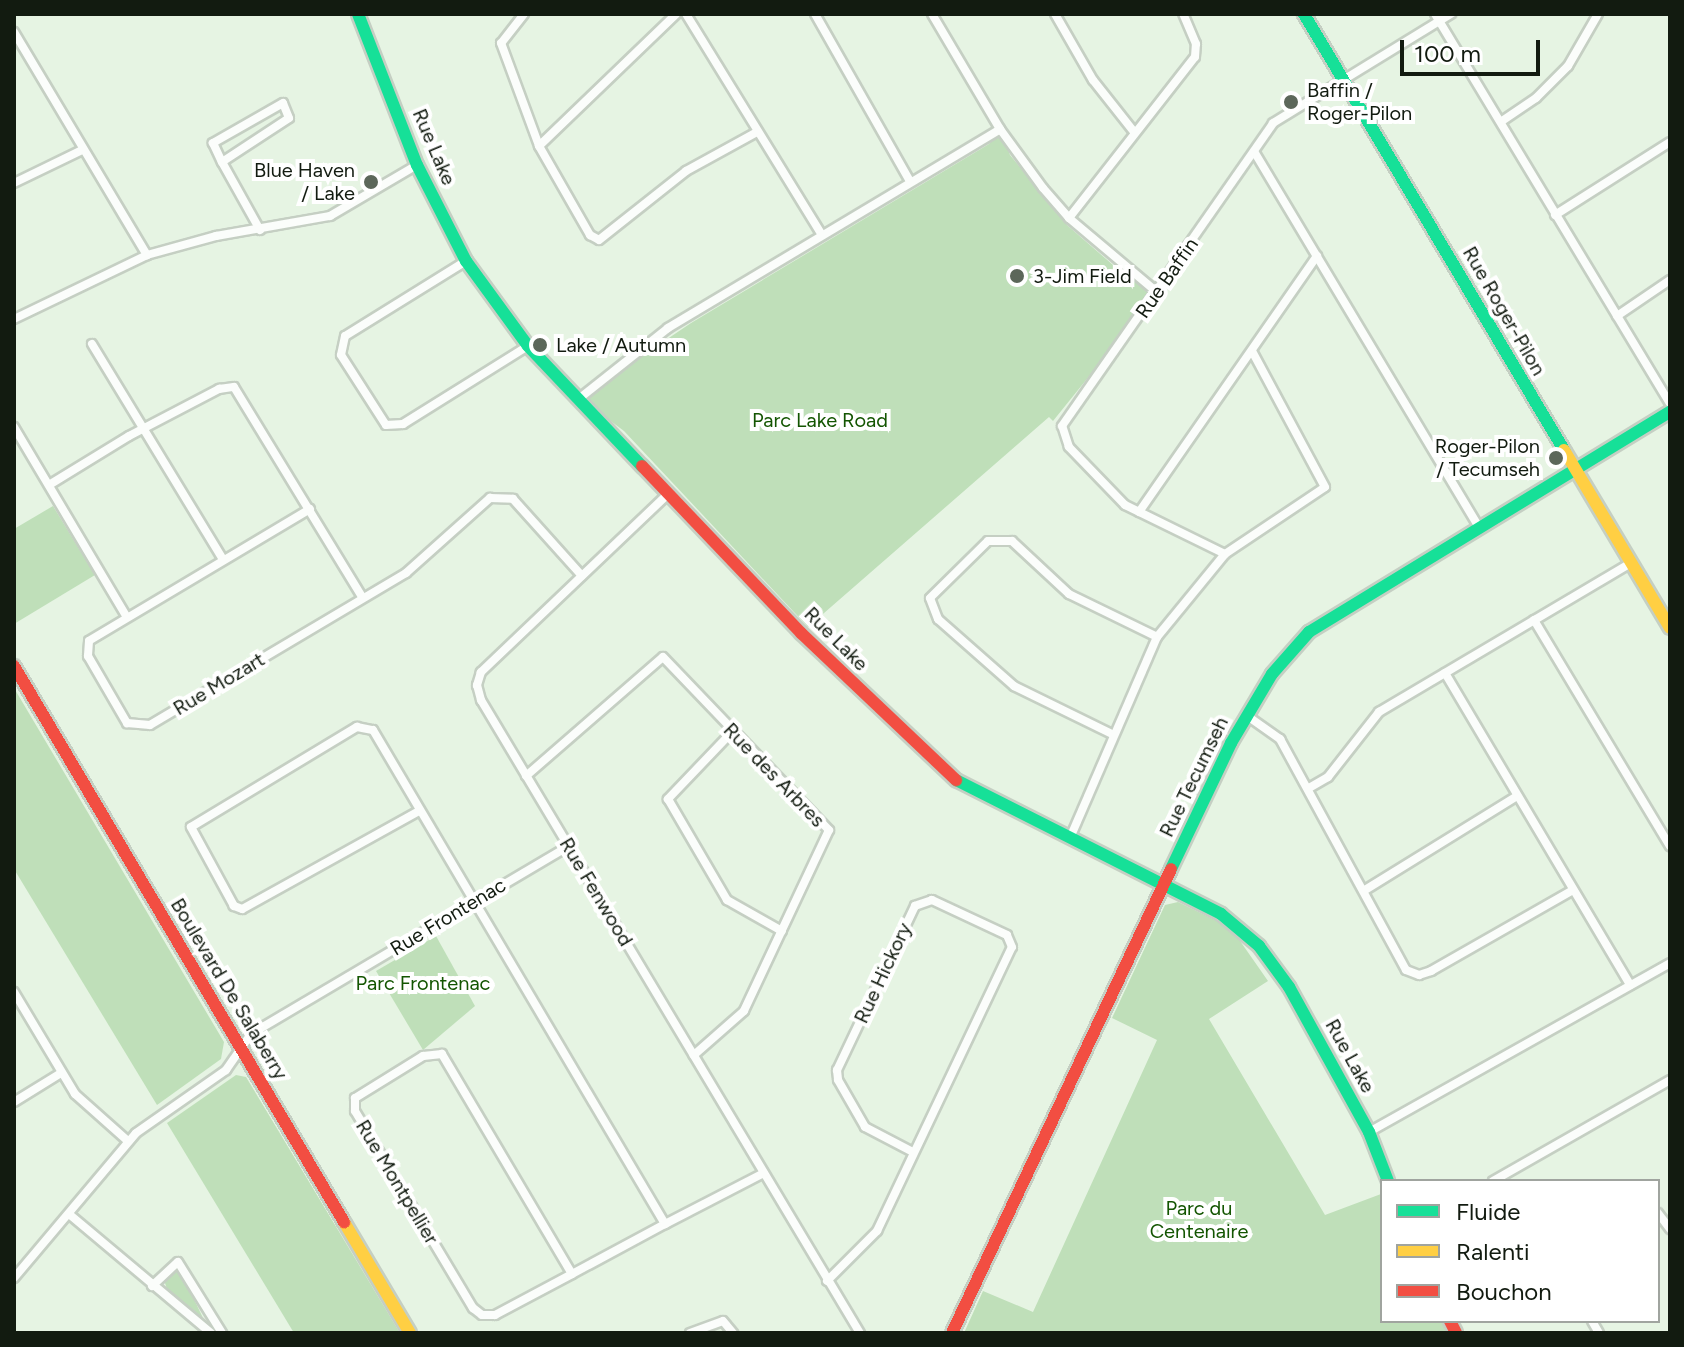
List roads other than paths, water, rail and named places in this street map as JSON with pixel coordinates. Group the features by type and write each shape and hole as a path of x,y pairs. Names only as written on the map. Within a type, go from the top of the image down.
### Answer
{"street":[{"path":"524,14 501,43 539,146 590,235 599,240 686,171 757,132"},
{"path":"539,146 676,14"},
{"path":"686,14 822,235"},
{"path":"815,14 910,181"},
{"path":"932,14 1000,129 1069,218 1157,292"},
{"path":"1055,14 1093,80 1134,132"},
{"path":"1069,218 1195,57 1196,44 1183,14"},
{"name":"Rue Roger-Pilon","path":"1304,14 1670,628"},
{"path":"1435,14 1670,403"},
{"name":"Rue Baffin","path":"1225,554 1125,505 1069,447 1061,429 1273,123 1441,24 1451,14"},
{"path":"1502,121 1536,98 1568,66 1598,14"},
{"name":"Rue Lake","path":"364,16 417,165 466,261 528,346 801,633 957,781 1221,914 1275,965 1369,1132 1387,1179"},
{"path":"14,32 147,255"},
{"path":"222,162 289,118 283,103 213,143 222,162 260,230"},
{"path":"580,398 657,336 1000,129"},
{"path":"1555,215 1670,142"},
{"path":"14,183 82,150"},
{"path":"1255,153 1480,529"},
{"path":"14,319 147,255 330,216 417,165"},
{"path":"1139,512 1317,256"},
{"path":"466,261 345,336 341,355 386,425 403,424 528,346"},
{"path":"1617,316 1670,280"},
{"path":"92,344 222,558"},
{"path":"1070,838 1112,734 1157,637 1225,554 1325,487 1252,351"},
{"path":"49,485 219,389 234,387 363,598"},
{"name":"Rue Tecumseh","path":"952,1333 1246,715 1272,674 1309,632 1670,412"},
{"path":"14,427 126,616"},
{"name":"Rue Fenwood","path":"669,493 481,672 477,685 526,776 860,1333"},
{"name":"Rue Mozart","path":"310,509 126,616 85,648 127,723 136,727 150,725 406,573 490,498 513,499 582,576"},
{"path":"1112,734 1014,686 938,619 930,598 988,541 1012,541 1069,594 1157,637"},
{"path":"1309,788 1328,777 1379,712 1631,563"},
{"path":"1534,620 1670,846"},
{"name":"Rue des Arbres","path":"526,776 663,657 829,830 744,1011 694,1055"},
{"name":"Boulevard De Salaberry","path":"14,666 410,1333"},
{"path":"1445,673 1630,985"},
{"path":"1246,715 1280,739 1406,970 1419,975 1573,890"},
{"path":"419,811 251,909 234,906 191,827 366,727 373,730 665,1224"},
{"path":"732,732 668,799 727,900 782,931"},
{"path":"1365,890 1517,796"},
{"name":"Rue Frontenac","path":"14,1278 128,1141 219,1075 251,1034 569,846"},
{"name":"Rue Hickory","path":"827,1281 877,1231 1012,947 1007,935 932,900 915,906 837,1070 838,1080 865,1127 913,1152"},
{"path":"1369,1132 1670,963"},
{"path":"14,992 61,1073 80,1099 128,1141"},
{"name":"Rue Montpellier","path":"572,1274 442,1054 423,1056 355,1098 355,1111 473,1308 482,1315 495,1315 764,1173"},
{"path":"14,1102 61,1073"},
{"path":"1511,1177 1670,1080"},
{"path":"69,1214 211,1333"},
{"path":"152,1286 178,1262 222,1333"},
{"path":"690,1333 723,1321 733,1333"}],"place":[{"name":"Baffin / Roger-Pilon","path":"1291,102"},
{"name":"Blue Haven / Lake","path":"371,182"},
{"name":"3-Jim Field","path":"1017,276"},
{"name":"Lake / Autumn","path":"540,345"},
{"name":"Roger-Pilon / Tecumseh","path":"1556,458"}],"park label":[{"name":"Parc Lake Road","path":"820,420"},
{"name":"Parc Frontenac","path":"423,983"},
{"name":"Parc du Centenaire","path":"1199,1220"}]}
